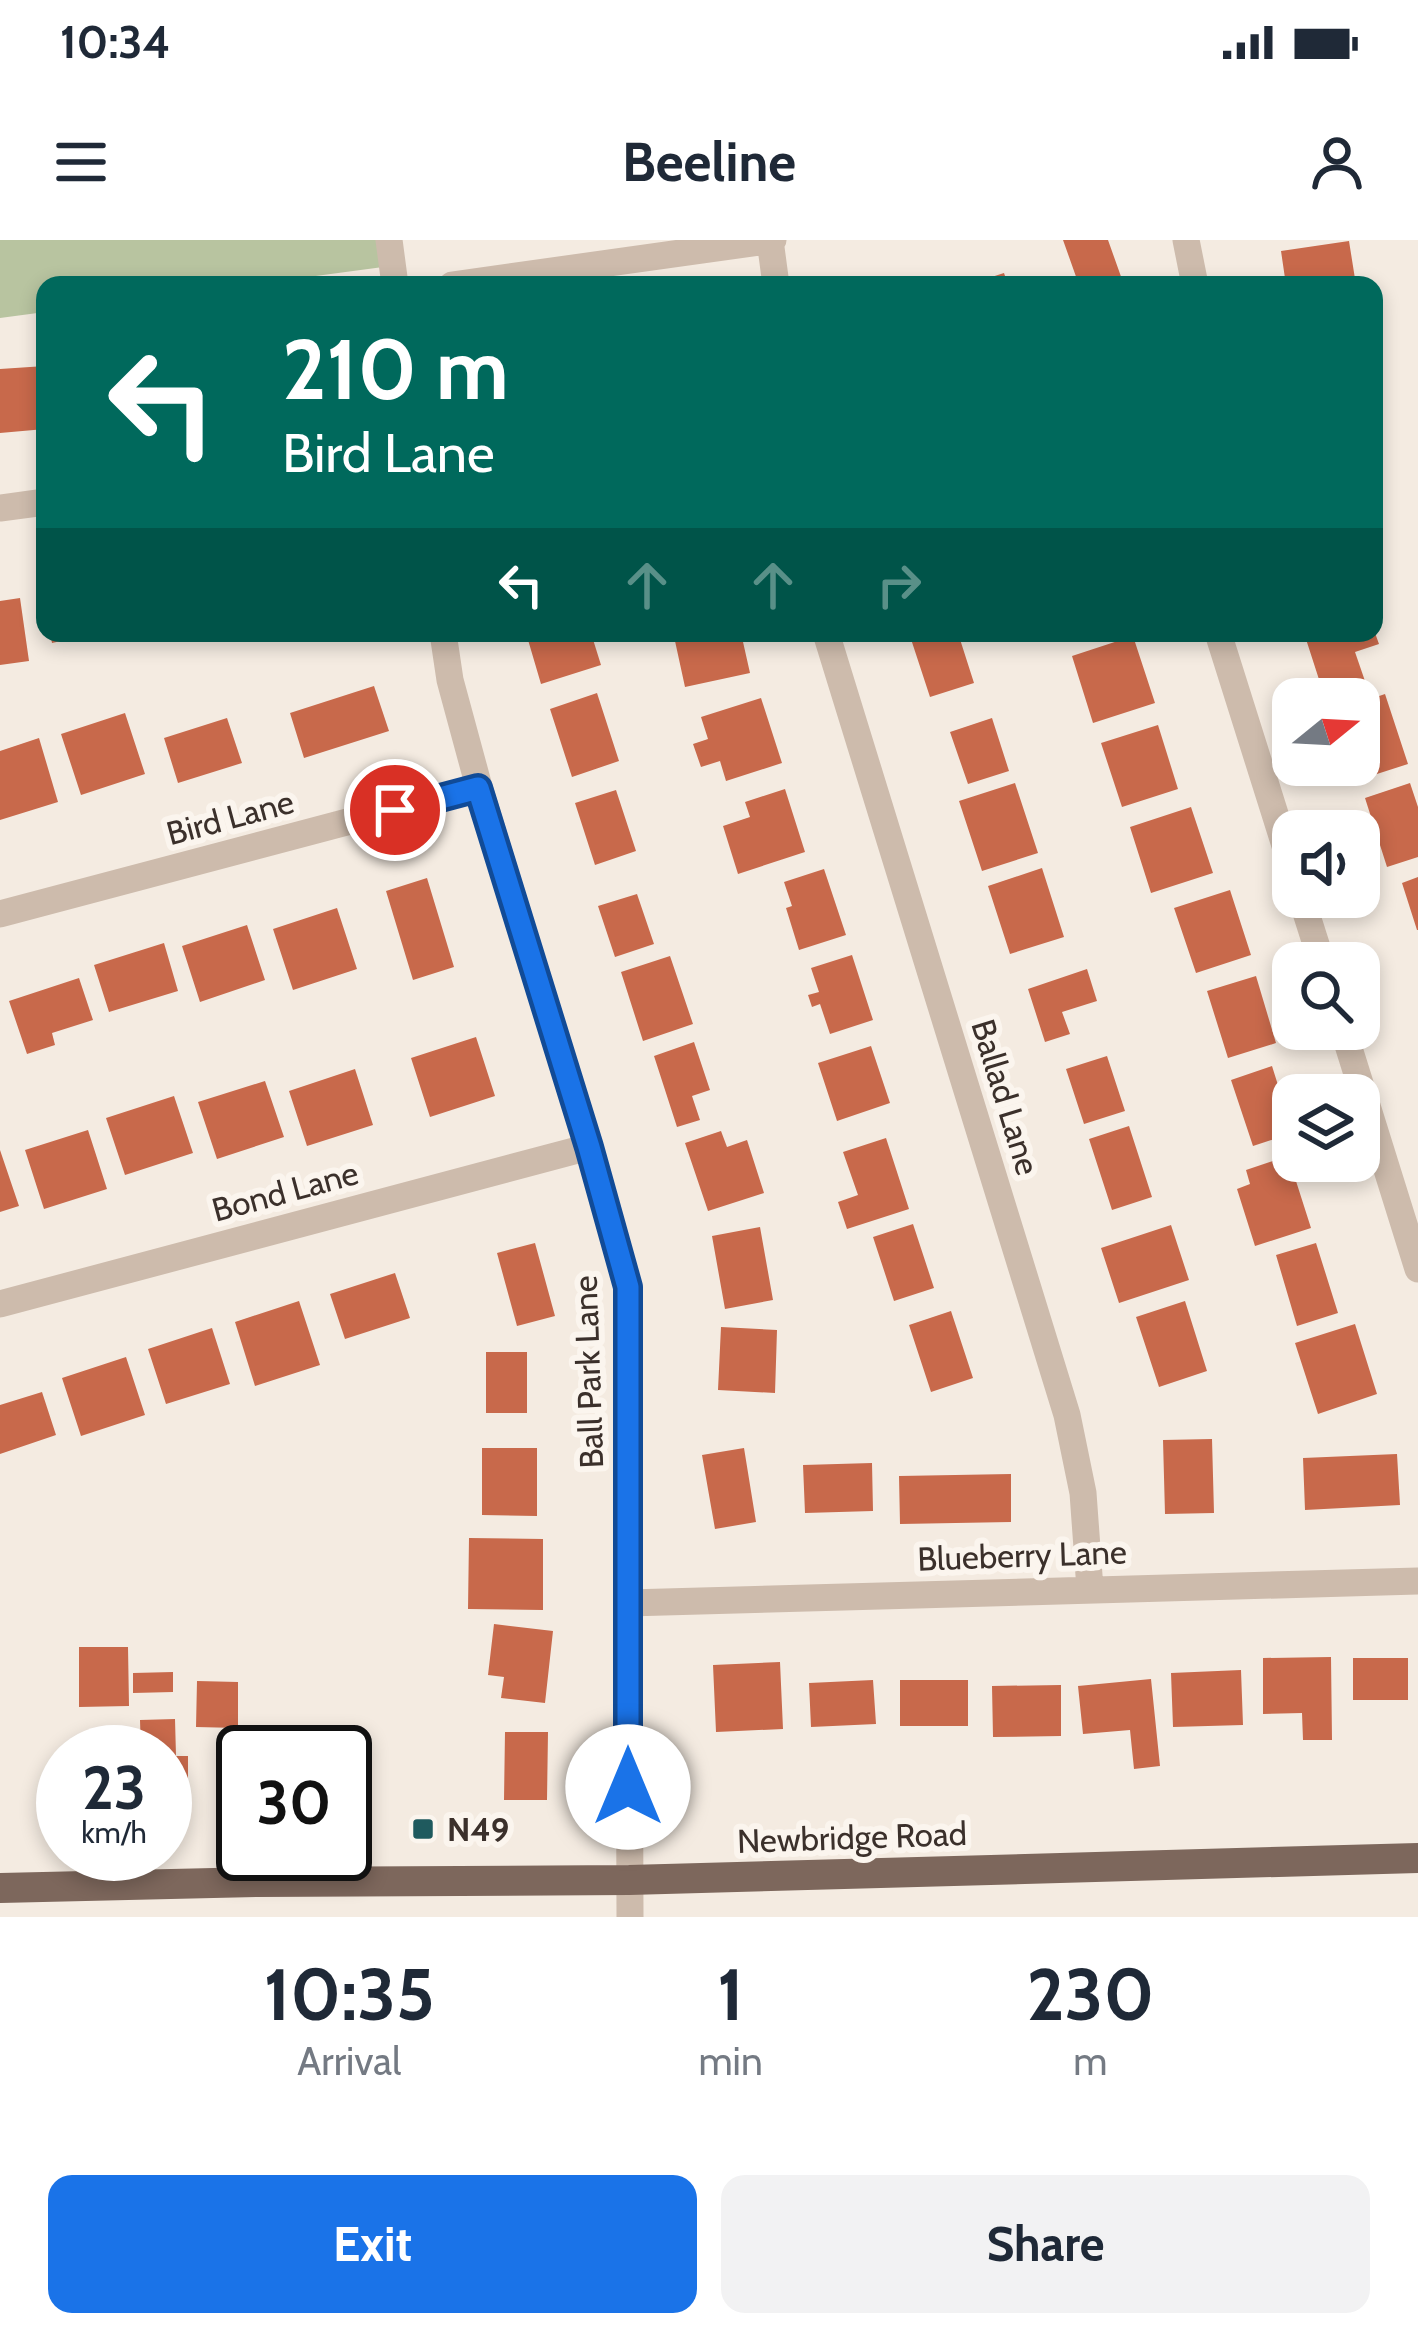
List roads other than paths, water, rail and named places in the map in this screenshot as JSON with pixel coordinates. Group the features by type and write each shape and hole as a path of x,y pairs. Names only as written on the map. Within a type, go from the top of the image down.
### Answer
{"main road":[{"name":"Newbridge Road","path":"0,1888 628,1880 1418,1858"}],"street":[{"path":"389,240 394,276"},
{"path":"516,276 771,240 775,276"},
{"path":"1186,240 1193,276"},
{"path":"0,508 36,503"},
{"name":"Ball Park Lane","path":"444,642 449,680 478,788 628,1287 630,1917"},
{"name":"Ballad Lane","path":"829,642 1067,1415 1083,1492 1090,1589"},
{"path":"1222,642 1274,810"},
{"name":"Bird Lane","path":"0,914 478,788"},
{"path":"1349,1050 1418,1269"},
{"name":"Bond Lane","path":"0,1304 589,1147"},
{"name":"Blueberry Lane","path":"628,1603 1418,1581"}],"place":[{"name":"N49","path":"423,1829"}]}
